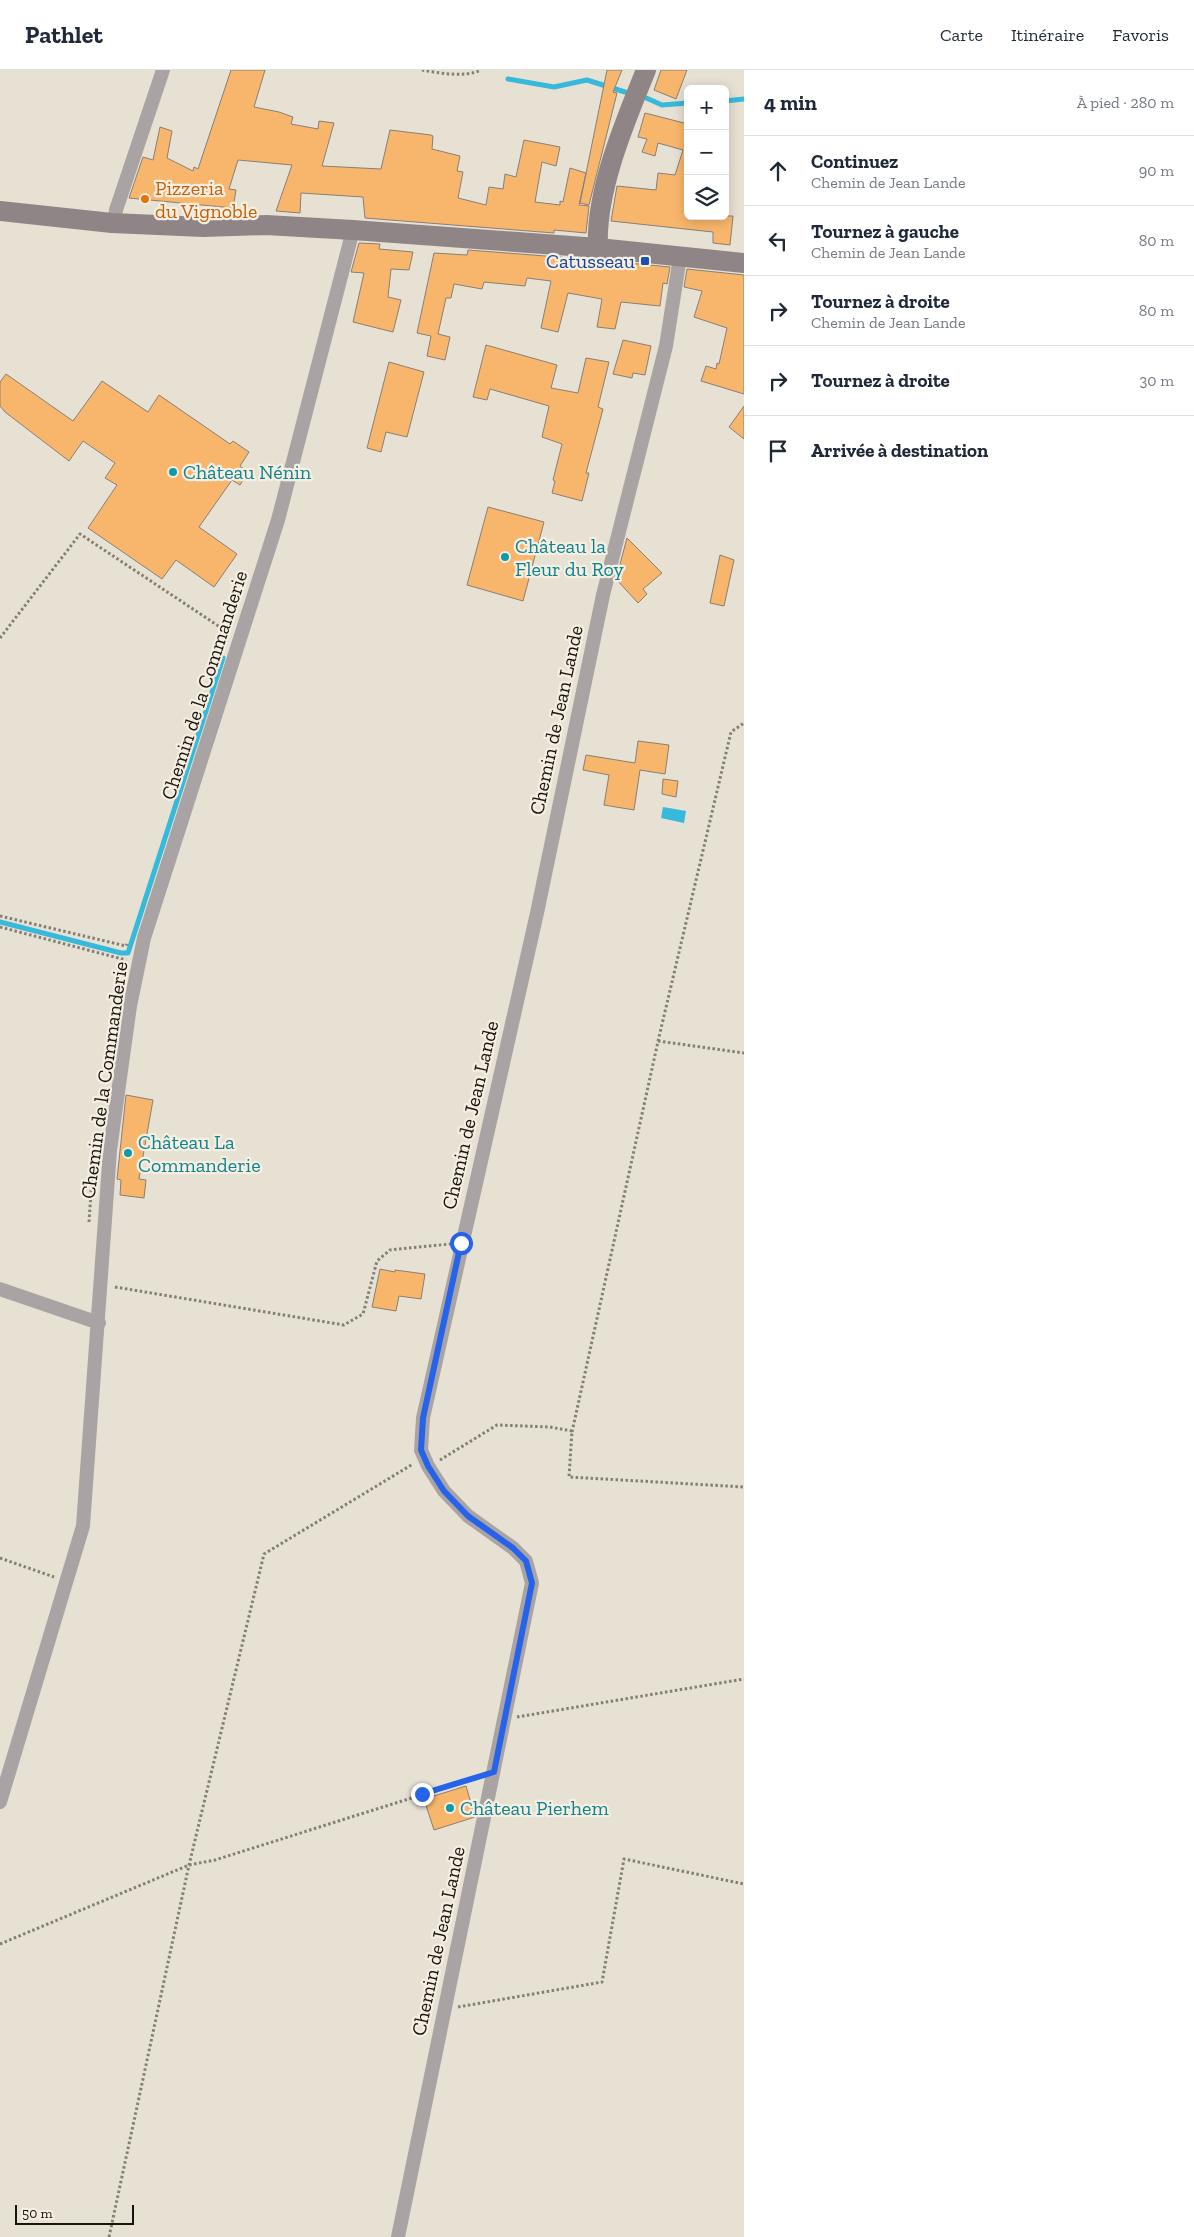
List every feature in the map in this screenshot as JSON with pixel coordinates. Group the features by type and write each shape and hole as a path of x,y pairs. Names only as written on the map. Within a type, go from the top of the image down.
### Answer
{"main road":[{"path":"598,248 600,218 612,163 646,70"},
{"path":"0,211 114,223 203,228 266,224 353,230 598,248 680,258 744,263"}],"street":[{"path":"114,223 116,210 163,70"},
{"name":"Chemin de la Commanderie","path":"0,1802 83,1526 102,1285 110,1150 130,1006 144,938 278,520 353,230"},
{"name":"Chemin de Jean Lande","path":"398,2237 532,1583 526,1561 513,1548 468,1516 444,1491 421,1450 423,1418 534,923 604,586 666,346 680,258"},
{"path":"0,1289 99,1323"}],"path":[{"path":"422,70 439,73 474,73 481,70"},
{"path":"0,638 80,534 216,626 240,640"},
{"path":"744,723 731,732 658,1041 572,1432 569,1477 744,1487"},
{"path":"0,916 126,946 129,937"},
{"path":"0,927 124,960 140,961"},
{"path":"658,1041 744,1053"},
{"path":"102,1285 344,1325 363,1314 377,1261 390,1250 461,1243"},
{"path":"109,2237 189,1865 264,1554 426,1461 497,1425 550,1427 572,1432"},
{"path":"0,1558 66,1581"},
{"path":"504,1720 744,1678"},
{"path":"0,1944 189,1865 215,1860 494,1772"},
{"path":"444,2010 602,1982 624,1859 744,1884"}],"water":[{"path":"663,807 686,811 684,823 661,818"}],"building":[{"path":"231,70 265,70 254,107 293,117 291,124 318,129 319,121 334,123 322,166 381,169 390,130 431,135 433,136 432,149 460,156 457,171 463,172 458,198 486,205 489,187 503,189 505,174 516,177 524,140 560,147 556,166 542,162 535,202 560,205 560,201 563,202 570,168 586,173 579,205 589,206 586,233 554,230 554,233 365,218 363,197 301,193 300,213 276,211 292,165 238,160 229,189 236,190 233,208 129,198 143,157 153,160 160,127 172,131 167,158 193,171 194,167 198,169"},
{"path":"607,70 622,70 613,92 617,93 589,205 580,203"},
{"path":"661,70 687,70 676,99 654,90"},
{"path":"645,113 684,123 684,220 729,220 729,216 733,216 730,245 713,243 713,232 611,221 617,186 656,190 658,173 675,175 683,150 658,143 655,156 642,152 647,139 638,137"},
{"path":"359,243 380,244 379,249 413,252 409,270 391,269 388,297 401,300 393,332 353,322 364,273 351,272"},
{"path":"468,250 670,267 667,284 663,283 660,306 621,302 615,329 597,327 602,299 568,293 558,332 541,328 551,281 527,278 525,286 484,282 482,289 454,284 451,298 446,298 438,334 450,337 445,360 427,356 431,336 417,333 434,253 467,255"},
{"path":"687,269 744,275 744,394 701,381 706,366 716,369 717,363 719,364 727,328 694,317 702,291 684,287"},
{"path":"623,340 651,346 645,375 633,373 632,378 613,374"},
{"path":"486,345 557,365 551,388 578,393 586,358 609,362 598,407 603,409 586,473 589,473 582,501 552,493 555,481 553,480 562,444 542,437 549,406 490,389 487,400 473,397"},
{"path":"389,362 424,372 407,437 386,432 381,452 367,448"},
{"name":"Château Nénin","path":"6,374 73,421 102,381 148,412 159,395 230,444 233,441 249,452 240,466 248,472 240,485 232,480 199,527 237,554 214,587 176,560 162,579 88,528 117,485 105,478 115,463 83,441 69,461 5,412 0,406 0,382"},
{"path":"744,406 744,439 729,427"},
{"name":"Château la Fleur du Roy","path":"488,507 544,522 523,601 467,585"},
{"path":"627,538 662,573 643,589 647,594 638,603 616,579"},
{"path":"720,555 734,560 724,606 710,603"},
{"path":"638,741 669,745 665,774 640,770 634,810 604,805 609,775 583,770 586,755 635,763"},
{"path":"663,779 678,781 676,797 662,794"},
{"name":"Château La Commanderie","path":"126,1095 153,1100 139,1179 146,1180 144,1198 120,1195 121,1180 117,1179"},
{"path":"380,1269 425,1274 421,1299 399,1296 396,1311 372,1307"},
{"name":"Château Pierhem","path":"466,1786 475,1817 434,1830 424,1799"}],"waterway":[{"path":"508,79 554,87 587,80 625,92"},
{"path":"644,97 662,105 684,103"},
{"path":"729,101 744,99"},
{"path":"0,922 121,953 128,953 223,658"}],"place":[{"name":"Pizzeria du Vignoble","path":"145,199"},
{"name":"Catusseau","path":"645,261"},
{"name":"Château Nénin","path":"173,472"},
{"name":"Château la Fleur du Roy","path":"505,557"},
{"name":"Château La Commanderie","path":"128,1153"},
{"name":"Château Pierhem","path":"450,1808"}],"route":[{"path":"422,1794 494,1772 532,1583 526,1561 513,1548 468,1516 444,1491 428,1466 421,1450 423,1418 461,1243"}]}
